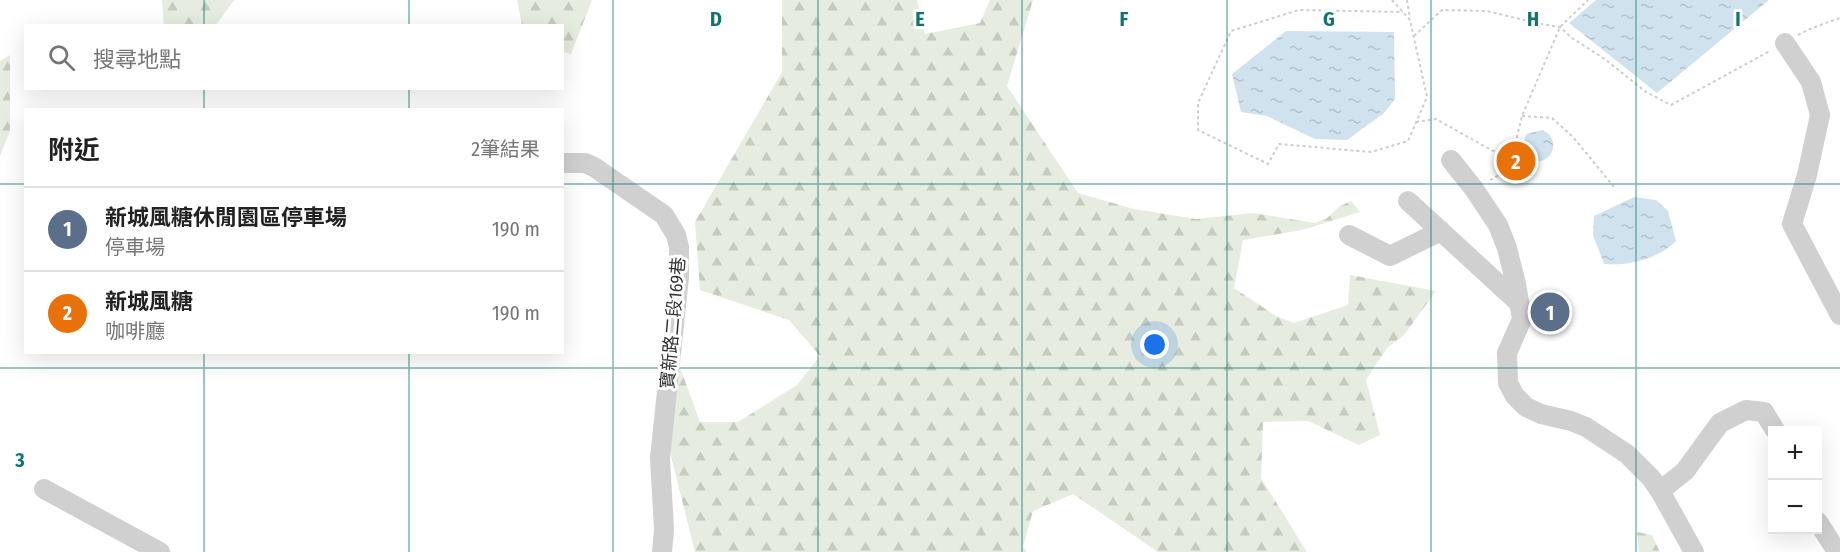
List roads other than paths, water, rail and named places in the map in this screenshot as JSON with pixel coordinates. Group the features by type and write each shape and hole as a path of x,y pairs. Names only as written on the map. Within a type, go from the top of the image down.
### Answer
{"lane":[{"path":"1785,43 1811,82 1820,115 1807,175 1792,224 1840,315"},
{"path":"1451,160 1498,225 1507,248 1522,318 1507,353 1508,383 1515,396 1526,407 1541,414 1578,424 1614,444 1639,465 1660,491 1694,552"},
{"name":"寶新路二段169巷","path":"564,163 585,163 608,175 664,215 676,235 679,247 679,277 660,458 664,530 662,552"},
{"path":"1408,201 1519,303"},
{"path":"1349,235 1390,256 1441,231"},
{"path":"1660,491 1684,471 1720,423 1746,410 1764,412 1773,426"},
{"path":"44,489 160,552"},
{"path":"1822,528 1834,547 1840,551"}],"water":[{"path":"1596,0 1769,0 1657,93 1569,23"},
{"path":"1286,31 1394,32 1395,99 1384,113 1347,140 1315,139 1267,116 1241,112 1232,74"},
{"path":"1543,130 1552,140 1552,151 1545,159 1533,161 1524,141 1526,134"},
{"path":"1634,197 1656,200 1668,211 1676,241 1661,252 1643,260 1623,264 1604,264 1593,235 1594,216"}],"place":[{"name":"新城風糖","path":"1516,161"},
{"name":"新城風糖休閒園區停車場","path":"1550,312"}]}
